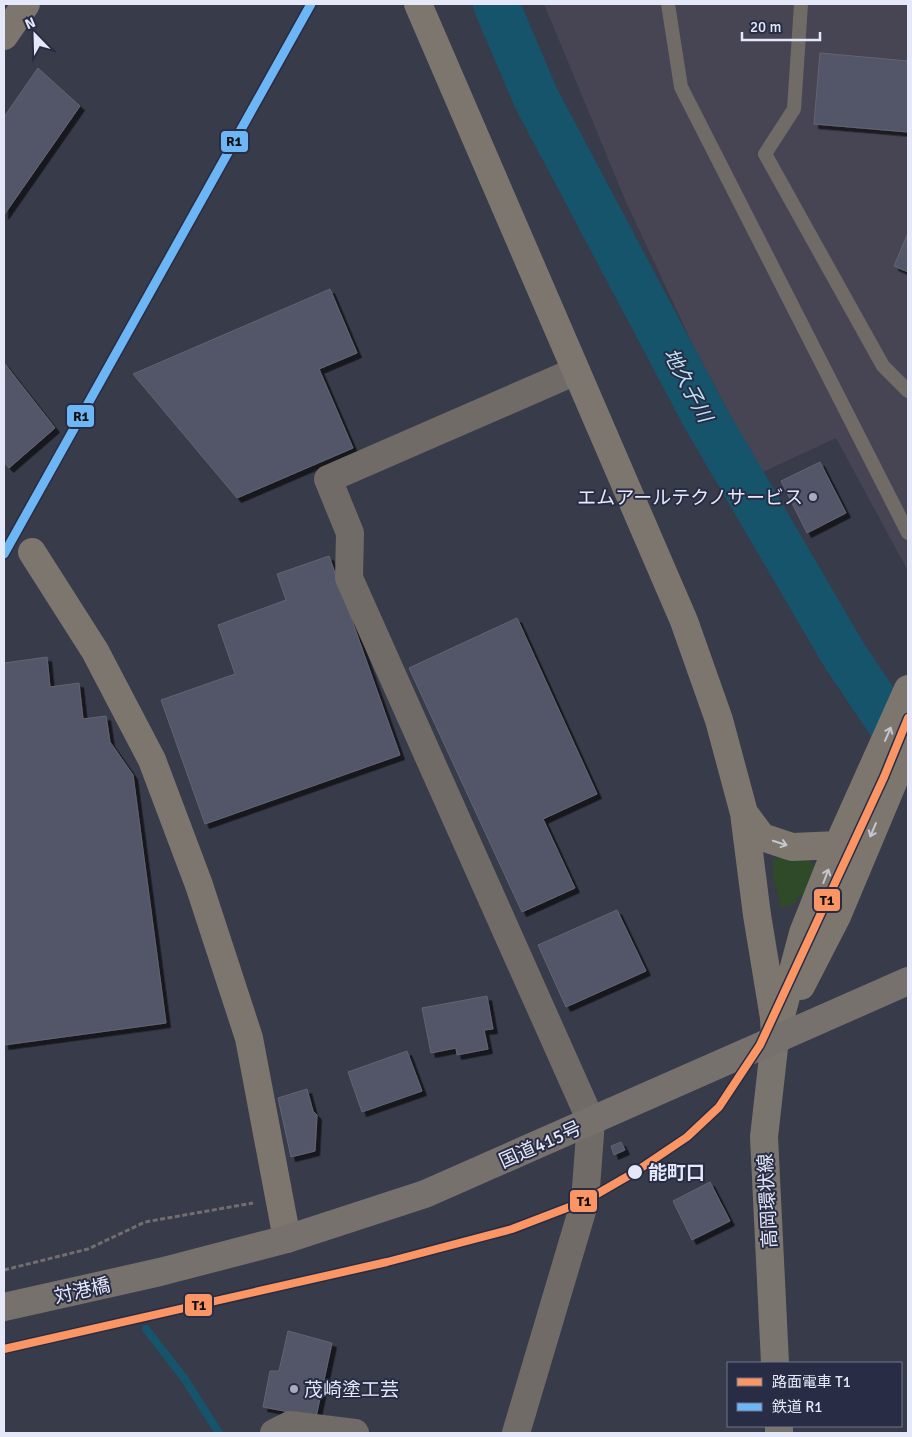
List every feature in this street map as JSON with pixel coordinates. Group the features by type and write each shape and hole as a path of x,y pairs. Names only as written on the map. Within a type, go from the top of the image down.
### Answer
{"highway":[{"name":"国道415号","path":"160,1272 287,1239 425,1194 908,981"},
{"name":"対港橋","path":"4,1308 160,1272"}],"main road":[{"name":"高岡環状線","path":"775,1039 764,1137 776,1362"}],"street":[{"path":"4,36 26,4"},
{"path":"418,4 684,621 719,720 744,813 757,915 774,1018 775,1039"},
{"path":"516,1433 585,1201 591,1121 348,578 350,533 328,479 576,370"},
{"path":"32,552 94,651 152,760 199,885 249,1038 277,1198 287,1239"},
{"path":"775,1039 837,916 883,776 906,695"},
{"path":"775,1039 803,933 838,845 883,776 908,747"},
{"path":"744,813 762,837 792,847 838,845"},
{"path":"274,1433 290,1425 356,1433"}],"lane":[{"path":"668,4 681,87 908,533"},
{"path":"801,4 794,109 765,154 883,366 908,391"}],"path":[{"path":"4,1270 88,1249 145,1222 277,1198"}],"shaded area":[{"path":"544,4 908,4 908,571 836,438 761,473 693,345 626,202"}],"green space":[{"path":"785,855 808,860 815,866 807,893 799,896 796,903 781,908 773,877 773,859"}],"building":[{"path":"820,53 908,61 908,132 814,124"},
{"path":"38,68 80,106 4,215 4,117"},
{"path":"908,233 908,272 894,266"},
{"path":"330,289 357,353 319,369 353,448 237,498 133,374"},
{"path":"4,363 55,428 9,468 4,462"},
{"name":"エムアールテクノサービス","path":"820,462 846,513 807,533 781,481"},
{"path":"329,556 400,755 205,824 161,700 235,674 218,625 286,600 277,574"},
{"path":"517,618 597,794 543,819 575,888 522,912 409,668"},
{"path":"47,657 50,687 79,683 83,719 106,716 110,742 133,775 166,1023 4,1045 4,663"},
{"path":"617,910 646,971 566,1007 538,945"},
{"path":"487,996 493,1029 484,1030 488,1049 457,1055 456,1048 431,1053 422,1008"},
{"path":"407,1051 422,1091 362,1112 348,1072"},
{"path":"307,1089 313,1111 317,1115 315,1151 291,1157 278,1098"},
{"path":"621,1142 625,1150 614,1155 611,1146"},
{"path":"710,1182 730,1221 692,1240 673,1201"},
{"name":"茂崎塗工芸","path":"288,1331 332,1343 316,1417 263,1407 270,1371 279,1371"}],"waterway":[{"name":"地久子川","path":"496,4 536,98 705,417 844,655 908,750"},
{"path":"146,1329 184,1378 219,1433"}],"railway":[{"path":"4,554 311,4"}],"tram line":[{"name":"T1","path":"4,1349 387,1262 512,1229 585,1201 635,1172 687,1137 719,1107 760,1045 884,777 908,718"}],"rail line":[{"name":"R1","path":"4,554 311,4"}],"place":[{"name":"エムアールテクノサービス","path":"813,497"},
{"name":"能町口","path":"635,1172"},
{"name":"茂崎塗工芸","path":"294,1389"}]}
